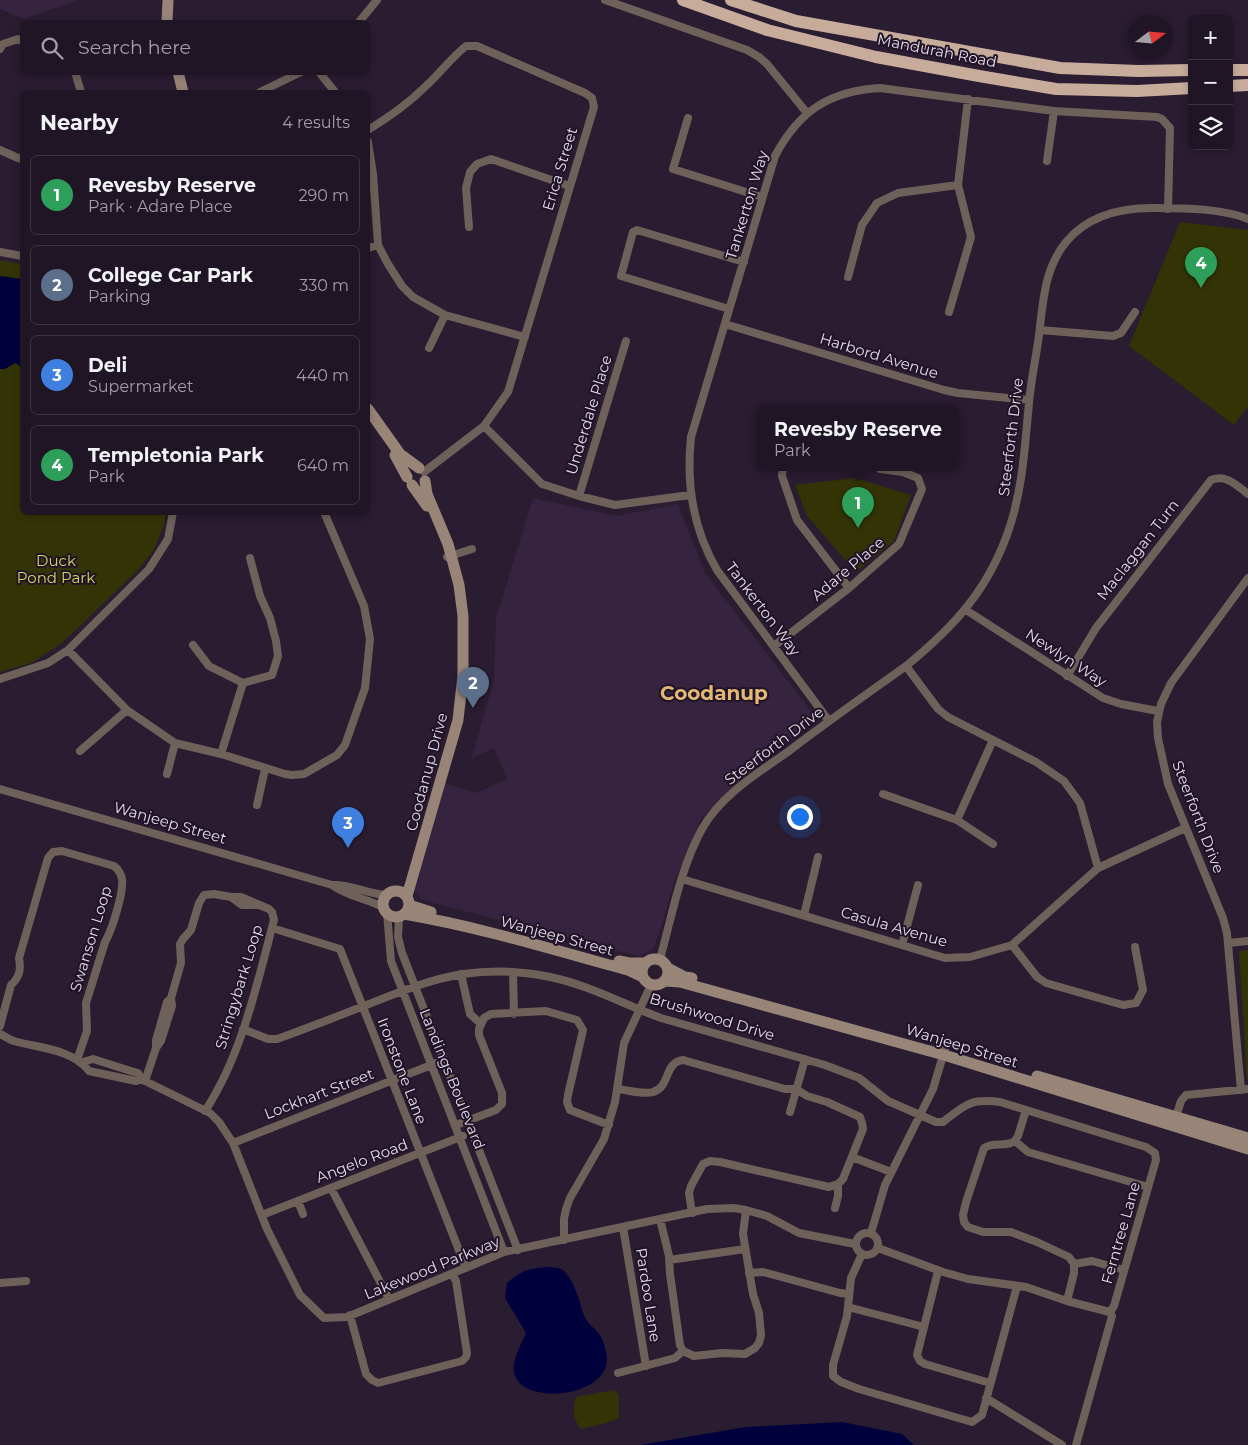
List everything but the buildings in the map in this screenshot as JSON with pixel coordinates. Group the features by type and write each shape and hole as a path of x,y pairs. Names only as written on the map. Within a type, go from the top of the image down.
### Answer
{"highway":[{"name":"Mandurah Road","path":"684,0 767,30 876,57 979,76 1056,89 1137,92 1188,88"},
{"name":"Mandurah Road","path":"730,0 796,21 1060,68 1138,71 1188,70"},
{"path":"1233,70 1248,70"},
{"path":"1233,86 1248,85"}],"main road":[{"path":"167,20 168,0"},
{"path":"173,20 174,0"},
{"path":"173,75 176,90"},
{"path":"179,75 182,90"},
{"path":"370,411 400,454 422,474"},
{"name":"Coodanup Drive","path":"370,420 397,458 426,505 449,556"},
{"path":"410,470 422,474 418,486 410,481 410,470"},
{"name":"Coodanup Drive","path":"404,905 408,873 444,753 456,700 459,669 459,623 449,556 443,531 427,494 422,474"},
{"path":"392,891 404,905 395,917 386,905 392,891"},
{"name":"Wanjeep Street","path":"404,905 629,964 645,963"},
{"name":"Wanjeep Street","path":"404,905 458,924 628,970 647,981"},
{"path":"652,959 663,961 668,968 665,982 658,985 647,981 642,970 645,963 652,959"},
{"name":"Wanjeep Street","path":"668,968 685,976 1175,1122 1248,1148"},
{"name":"Wanjeep Street","path":"665,982 680,982 944,1052"},
{"name":"Wanjeep Street","path":"1175,1122 1248,1138"}],"street":[{"path":"361,20 377,0"},
{"path":"605,0 747,50 767,64 807,113"},
{"path":"0,48 3,44 20,40"},
{"name":"Erica Street","path":"370,129 401,109 429,84 454,56 466,46 477,46 586,93 592,98 594,107 508,392 484,426 422,474"},
{"path":"76,75 80,90"},
{"path":"263,90 289,75"},
{"path":"320,75 332,90"},
{"name":"Tankerton Way","path":"829,721 716,570 700,536 690,495 688,471 691,437 762,196 775,156 785,137 807,113 837,96 862,89 880,88 1085,114 1149,116 1162,119 1170,128 1168,209"},
{"path":"949,312 971,237 958,185 968,99"},
{"path":"1047,162 1054,111"},
{"path":"688,118 672,169 762,196"},
{"path":"0,150 20,158"},
{"path":"469,227 466,188 470,172 477,164 491,159 569,186"},
{"path":"370,170 378,245 402,286 413,297 445,315 525,337"},
{"path":"848,278 862,225 877,202 898,193 958,185"},
{"name":"Steerforth Drive","path":"660,959 693,848 703,828 713,814 742,786 906,666 943,634 966,610 996,560 1015,511 1023,470 1029,400 1046,284 1054,261 1066,242 1089,223 1109,213 1129,209 1214,212 1248,219"},
{"path":"729,310 621,276 634,232 637,230 744,262"},
{"path":"370,247 378,245"},
{"path":"0,252 20,256"},
{"path":"1040,330 1113,336 1121,333 1135,312"},
{"path":"429,348 445,315"},
{"name":"Harbord Avenue","path":"725,324 944,390 1029,400"},
{"name":"Underdale Place","path":"579,496 626,341"},
{"path":"484,426 542,484 615,505 690,495"},
{"path":"783,471 782,476 797,520 849,588"},
{"name":"Adare Place","path":"774,646 849,588 899,544 922,489 918,478 895,471"},
{"name":"Maclaggan Turn","path":"1067,676 1101,621 1211,480 1225,478 1248,494"},
{"path":"0,679 48,663 68,650 149,569 168,539 173,515"},
{"path":"68,650 127,710 175,743 221,754 292,776 304,774 337,755 345,745 364,688 370,639 364,606 325,515"},
{"path":"449,556 472,549"},
{"path":"193,645 209,666 243,683 272,675 278,656 274,630 260,596 250,558"},
{"name":"Steerforth Drive","path":"1244,1089 1228,943 1223,918 1171,794 1164,771 1157,730 1158,711 1171,683 1248,578"},
{"name":"Newlyn Way","path":"966,610 1103,698 1121,704 1158,711"},
{"path":"906,666 938,709 948,717 1036,762 1064,781 1080,803 1098,868"},
{"path":"221,754 243,683"},
{"path":"80,751 127,710"},
{"path":"957,820 993,740"},
{"path":"167,774 175,743"},
{"path":"257,805 265,769"},
{"name":"Wanjeep Street","path":"0,790 332,885 342,885 374,894 386,905"},
{"path":"883,794 957,820 993,844"},
{"name":"Casula Avenue","path":"682,880 945,958 970,957 1012,945 1098,868 1186,828"},
{"name":"Swanson Loop","path":"0,1026 11,985 21,969 19,958 48,858 53,852 62,851 114,866 118,868 122,879 122,889 110,932 105,942 86,1003 86,1031 80,1061"},
{"path":"804,915 818,857"},
{"path":"902,945 918,884"},
{"name":"Wanjeep Street","path":"332,885 339,890 386,905"},
{"name":"Stringybark Loop","path":"143,1080 156,1048 161,1041 172,1006 171,998 181,963 180,944 182,939 192,930 199,903 204,895 214,894 231,898 241,897 272,912 274,920 243,1030 234,1054 204,1111"},
{"name":"Landings Boulevard","path":"386,905 392,961 402,991 461,1137 504,1252"},
{"name":"Landings Boulevard","path":"404,905 398,937 402,953 518,1250"},
{"name":"Ironstone Lane","path":"272,928 340,949 466,1268"},
{"path":"1228,943 1248,941"},
{"path":"1012,945 1037,977 1046,983 1123,1005 1136,1003 1143,990 1135,947"},
{"path":"513,972 514,1014"},
{"name":"Brushwood Drive","path":"243,1030 268,1039 277,1040 402,991 461,974 513,972 551,977 611,996 639,1010 805,1059 859,1078 888,1101 936,1122 943,1122 961,1107 973,1102 986,1100 1026,1110 1146,1147 1155,1153 1156,1160"},
{"path":"461,974 470,1014 480,1023"},
{"path":"564,1240 566,1209 570,1198 597,1152 609,1124 618,1089 624,1043 639,1010 647,981"},
{"path":"456,1125 496,1110 502,1104 502,1092 479,1035 480,1023 487,1016 546,1011 577,1020 580,1022 583,1030 569,1084 569,1107 574,1112 609,1124"},
{"name":"Lakewood Parkway","path":"0,1034 11,1040 64,1054 80,1061 89,1070 116,1078 136,1081 143,1080"},
{"path":"871,1233 884,1185 933,1089 944,1052"},
{"name":"Lakewood Parkway","path":"80,1061 93,1059 131,1070 143,1080 214,1117 232,1143 262,1215 300,1295 324,1318 350,1315 504,1252 707,1209 746,1210 767,1216 799,1233 855,1244"},
{"path":"790,1112 805,1059"},
{"name":"Lockhart Street","path":"232,1143 444,1060"},
{"path":"618,1089 651,1093 658,1090 663,1085 672,1065 677,1060 683,1060 784,1088 796,1089 807,1096 827,1102 860,1117 863,1130 843,1179 838,1184 829,1187 710,1161 703,1164 691,1186 692,1212"},
{"path":"1175,1122 1181,1101 1186,1095 1244,1089"},
{"path":"1026,1110 1015,1141 1009,1144 994,1143 984,1148 964,1209 964,1222 968,1227 983,1232 1011,1232 1069,1256 1074,1264 1074,1273 1068,1301"},
{"name":"Angelo Road","path":"262,1215 472,1133"},
{"path":"1015,1141 1028,1152 1148,1188"},
{"path":"852,1157 891,1172"},
{"name":"Ferntree Lane","path":"1076,1445 1112,1316 1110,1312 1114,1306 1156,1160"},
{"path":"835,1208 838,1184"},
{"path":"331,1188 389,1299"},
{"path":"298,1201 303,1214"},
{"path":"660,1219 669,1260 680,1345 683,1351 694,1356 722,1353 744,1354 755,1348 759,1343 761,1335 759,1313 753,1294 743,1234 746,1210"},
{"name":"Pardoo Lane","path":"623,1227 646,1366"},
{"path":"863,1232 871,1233 876,1236 878,1248 874,1253 862,1254 857,1250 855,1244 857,1237 863,1232"},
{"path":"878,1248 938,1271 968,1279 1017,1286 1048,1293 1068,1301 1110,1312"},
{"path":"669,1260 745,1249"},
{"path":"862,1254 851,1278 846,1322 833,1365 833,1376 841,1382 972,1422 982,1414 1017,1286"},
{"path":"1074,1264 1092,1261 1124,1270"},
{"path":"938,1271 917,1355 920,1361 925,1364 990,1383"},
{"path":"749,1273 763,1272 831,1291 849,1294"},
{"path":"350,1315 366,1374 372,1380 378,1382 462,1361 466,1357 467,1352 456,1281 452,1274"},
{"path":"0,1284 26,1282"},
{"path":"848,1307 924,1327"},
{"name":"Pardoo Lane","path":"618,1373 675,1358 683,1351"},
{"path":"986,1398 1062,1445"}],"shaded area":[{"path":"0,0 78,0 24,19 0,9"},
{"path":"0,277 20,279 20,366 15,363 5,369 0,369"},
{"path":"533,498 616,516 678,504 705,573 814,715 813,721 733,786 701,818 675,880 653,949 639,957 422,900 415,890 445,783 476,793 507,779 494,748 471,759 494,680 496,618"},
{"path":"550,1267 561,1269 569,1277 585,1318 602,1339 607,1357 603,1373 592,1384 558,1394 541,1393 526,1388 516,1379 514,1365 526,1333 505,1298 507,1283 517,1275 532,1269"},
{"path":"842,1422 902,1434 914,1445 640,1445 746,1427"}],"green space":[{"path":"1180,222 1248,230 1248,406 1234,425 1129,346"},
{"name":"Duck Pond Park","path":"0,260 20,264 20,515 166,515 154,550 138,570 79,627 58,646 31,663 0,672"},
{"path":"855,478 911,495 894,541 856,572 807,516 795,485"},
{"path":"1248,950 1248,1079 1247,1079 1239,951"},
{"path":"614,1390 619,1395 619,1418 581,1429 576,1422 574,1414 576,1397"}],"place":[{"name":"Templetonia Park","path":"1201,288"},
{"name":"Revesby Reserve","path":"858,528"},
{"name":"College Car Park","path":"473,708"},
{"name":"Deli","path":"348,848"}],"district":[{"name":"Coodanup","path":"714,693"}]}
